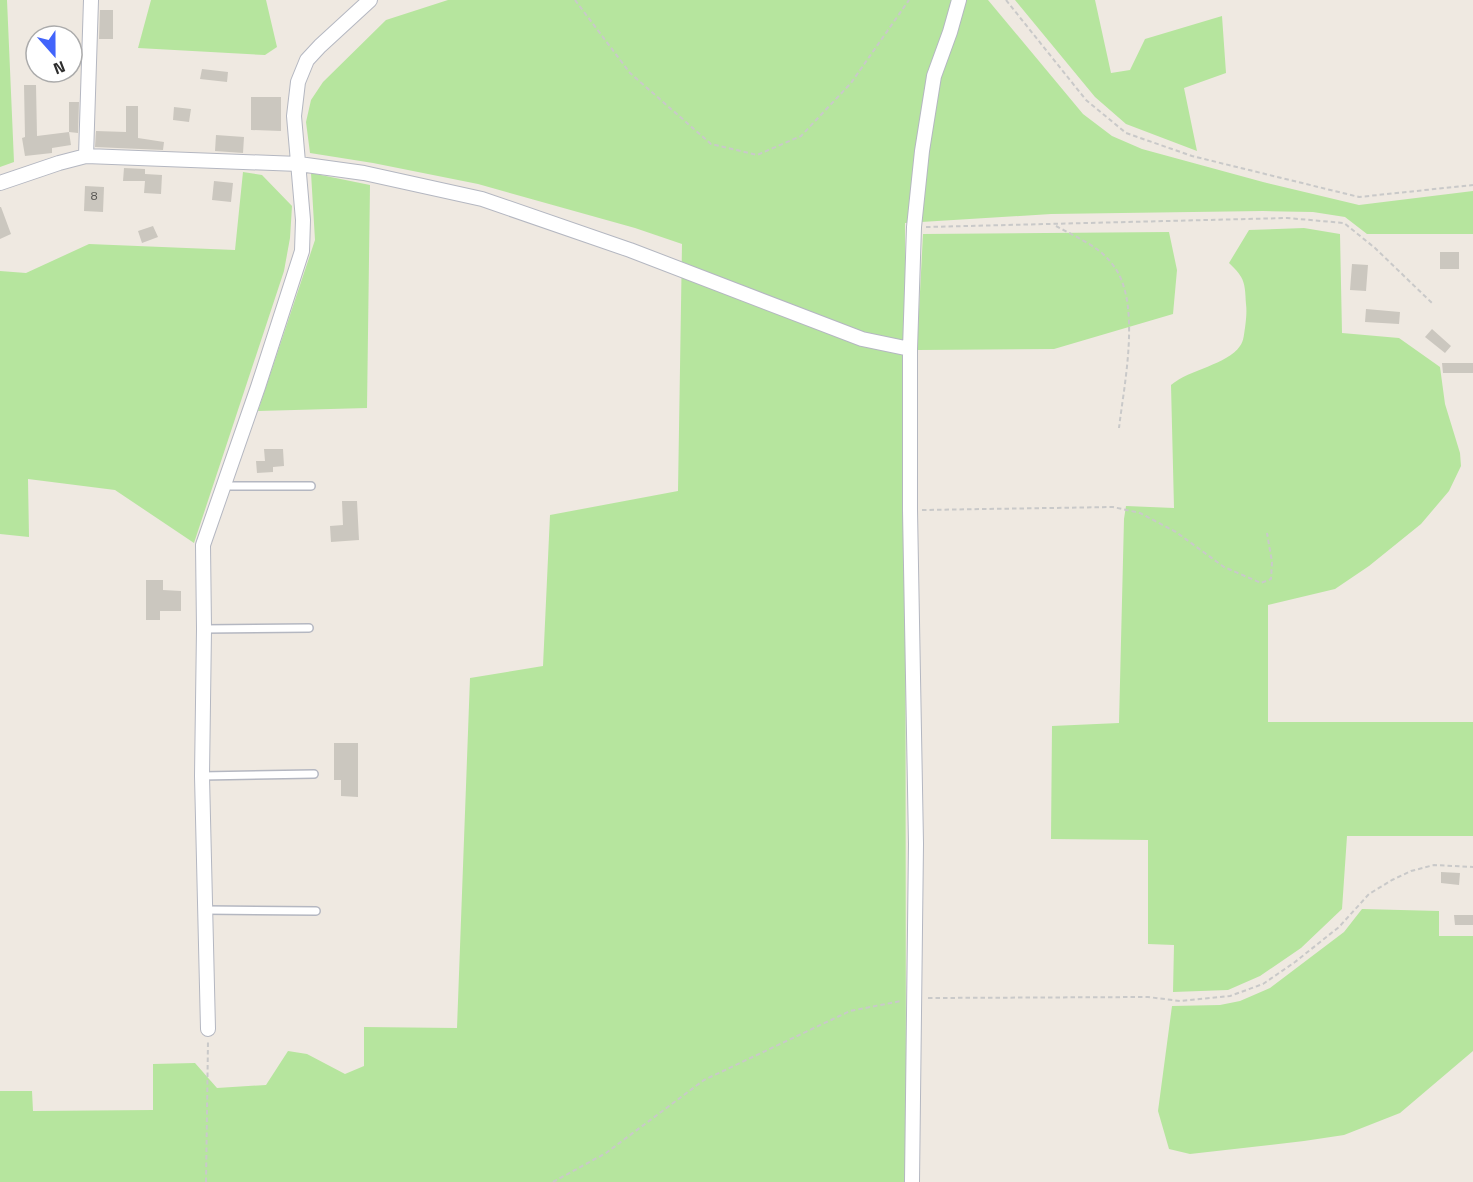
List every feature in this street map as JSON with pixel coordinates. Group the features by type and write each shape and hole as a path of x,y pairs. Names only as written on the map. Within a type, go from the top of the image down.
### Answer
{"street":[{"path":"86,156 91,0"},
{"path":"208,1029 202,776 203,545 303,251 303,220 294,116 298,82 307,60 370,0"},
{"path":"912,1182 916,844 910,510 910,348 914,227 921,151 934,76 959,0"},
{"path":"0,183 86,156 299,164 364,173 482,199 630,250 862,339 910,348"}],"lane":[{"path":"224,484 231,486 311,486"},
{"path":"204,629 309,628"},
{"path":"202,776 314,774"},
{"path":"205,910 316,911"}],"path":[{"path":"575,0 630,73 711,144 757,155 801,136 851,83 909,0"},
{"path":"1006,0 1086,100 1126,133 1192,156 1359,197 1473,185"},
{"path":"914,227 1287,218 1344,223 1375,248 1432,303"},
{"path":"1054,225 1094,246 1113,265 1123,283 1128,304 1129,343 1119,428"},
{"path":"910,510 1113,507 1140,513 1176,532 1224,567 1261,583 1271,579 1272,562 1267,533"},
{"path":"553,1182 606,1153 704,1080 850,1011 914,998 1148,997 1180,1001 1230,996 1263,984 1295,962 1339,927 1369,894 1392,880 1411,871 1434,865 1473,867"},
{"path":"206,1182 208,1029"}],"green space":[{"path":"0,0 7,0 14,162 0,167"},
{"path":"151,0 266,0 277,47 265,55 138,48"},
{"path":"448,0 988,0 1083,114 1112,136 1142,149 1359,205 1473,191 1473,234 1367,234 1345,217 1313,212 1263,211 1051,214 905,223 906,1182 0,1182 0,1091 32,1091 33,1111 153,1110 153,1064 195,1063 217,1088 266,1085 288,1051 307,1054 345,1074 364,1066 364,1027 457,1028 470,678 543,666 550,515 678,491 682,244 635,228 478,184 310,153 306,122 311,100 323,82 386,20"},
{"path":"1015,0 1095,0 1111,73 1130,70 1145,39 1222,16 1226,73 1184,88 1197,151 1126,124 1095,97"},
{"path":"243,172 262,175 292,206 290,238 284,271 194,543 115,490 28,479 29,537 0,534 0,271 26,273 89,244 235,250"},
{"path":"311,173 370,185 367,408 258,411 315,240"},
{"path":"1304,228 1340,234 1342,333 1399,338 1440,367 1445,404 1460,453 1461,466 1449,491 1421,524 1369,566 1335,589 1268,605 1268,722 1473,722 1473,836 1347,836 1342,909 1301,948 1260,976 1228,990 1173,992 1174,945 1148,944 1148,840 1051,839 1052,726 1119,723 1126,506 1174,508 1171,385 1226,358 1241,344 1246,316 1244,286 1241,277 1229,263 1249,230"},
{"path":"1169,232 1177,270 1173,314 1054,349 917,350 923,234"},
{"path":"1362,909 1439,911 1439,936 1473,936 1473,1051 1400,1113 1344,1135 1190,1154 1169,1149 1158,1111 1172,1006 1220,1005 1240,1001 1270,988 1344,932"}],"building":[{"path":"100,10 113,10 113,39 99,39"},
{"path":"202,69 228,72 227,82 200,79"},
{"path":"24,85 36,85 37,136 69,132 71,145 52,148 52,153 25,156 22,138 25,137"},
{"path":"251,97 281,97 281,131 251,130"},
{"path":"69,102 79,102 78,133 69,132"},
{"path":"126,106 138,106 138,138 164,142 163,150 95,147 96,131 126,132"},
{"path":"174,107 191,109 189,122 173,120"},
{"path":"216,135 244,137 243,153 215,151"},
{"path":"124,168 145,169 145,174 162,175 161,194 144,193 145,181 123,181"},
{"path":"214,181 233,183 231,202 212,200"},
{"path":"85,186 104,187 103,212 84,211"},
{"path":"0,207 11,234 0,239"},
{"path":"153,226 158,237 142,243 138,231"},
{"path":"1440,252 1459,252 1459,269 1440,269"},
{"path":"1352,264 1368,265 1366,291 1350,290"},
{"path":"1366,309 1400,312 1399,324 1365,322"},
{"path":"1432,329 1451,346 1445,353 1425,337"},
{"path":"1442,363 1473,363 1473,373 1443,373"},
{"path":"264,449 283,449 284,466 273,467 273,472 257,473 256,461 265,461"},
{"path":"342,501 357,501 359,540 331,542 330,526 343,525"},
{"path":"146,580 163,580 163,590 181,591 181,611 160,611 160,620 146,620"},
{"path":"334,743 358,743 358,797 341,796 341,780 334,780"},
{"path":"1441,872 1460,873 1459,885 1441,883"},
{"path":"1454,915 1473,915 1473,925 1455,925"}]}
